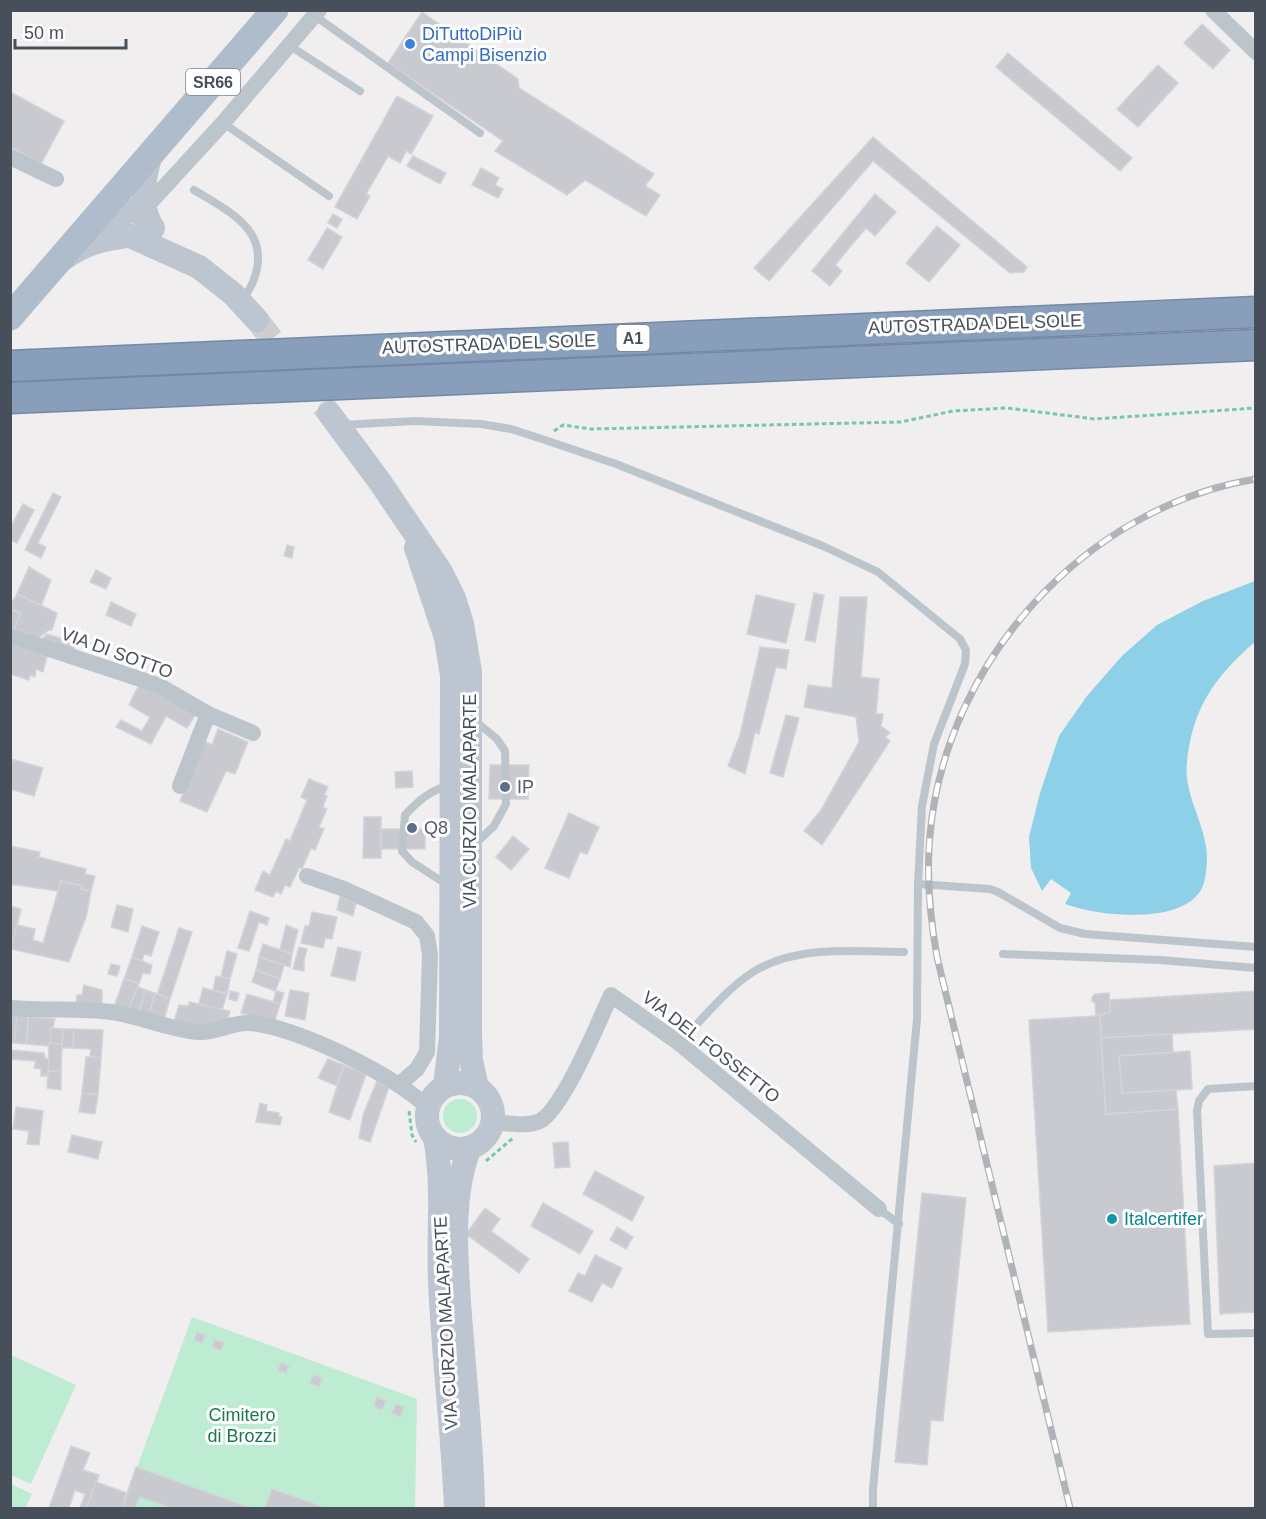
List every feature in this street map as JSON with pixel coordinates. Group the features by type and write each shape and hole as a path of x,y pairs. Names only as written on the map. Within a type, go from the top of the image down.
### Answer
{"highway":[{"name":"AUTOSTRADA DEL SOLE","path":"10,366 1256,312"},
{"name":"AUTOSTRADA DEL SOLE","path":"10,398 1256,345"}],"main road":[{"name":"SR66","path":"10,317 276,10"}],"street":[{"path":"1213,10 1254,48"},
{"path":"146,214 317,13"},
{"path":"151,154 144,189 146,214 172,255"},
{"path":"10,157 56,179"},
{"path":"105,207 146,214"},
{"path":"105,207 112,223 119,231 199,267 217,280 249,311"},
{"path":"56,264 78,248 103,240 128,236"},
{"name":"VIA CURZIO MALAPARTE","path":"333,419 380,482 441,572 454,598 468,655 471,1060 477,1087 491,1102 493,1122 476,1156 459,1180 457,1228 459,1302 472,1452 473,1509"},
{"name":"VIA CURZIO MALAPARTE","path":"411,529 425,580 446,638 452,676 451,1037 445,1086"},
{"name":"VIA DI SOTTO","path":"10,636 158,685 208,714 253,733"},
{"path":"180,786 208,714"},
{"path":"307,876 344,889 416,922 427,936 430,955 427,1052 417,1069 400,1084"},
{"name":"VIA DEL FOSSETTO","path":"493,1122 536,1122 550,1113 565,1090 611,995 679,1043 879,1209"},
{"path":"10,1008 110,1012 203,1033 246,1023 260,1024 308,1040 400,1084 418,1105 445,1086 462,1083 477,1087"},
{"name":"VIA CURZIO MALAPARTE","path":"418,1105 427,1121 428,1144 440,1178 438,1227 440,1282 454,1455 456,1509"},
{"path":"428,1144 476,1156"}],"lane":[{"path":"317,13 480,133"},
{"path":"290,46 360,91"},
{"path":"223,123 329,196"},
{"path":"194,190 237,216 256,243 258,258 249,311"},
{"path":"333,419 481,424 511,429 542,438 616,464 790,533 878,572 960,639 966,650 965,664 934,744 922,806 918,884 917,1019 873,1509"},
{"path":"470,717 497,739 505,751 506,804 494,826 470,849"},
{"path":"452,785 442,787 420,799 405,815 402,851 412,862 453,888"},
{"path":"918,884 990,889 1059,928 1078,933 1256,947"},
{"path":"679,1043 730,991 752,973 770,963 813,953 837,951 904,952"},
{"path":"1003,954 1160,960 1256,968"},
{"path":"1256,1086 1208,1089 1199,1101 1197,1111 1208,1334 1256,1333"},
{"path":"879,1209 899,1224"}],"path":[{"path":"542,438 564,424 591,429 901,422 953,411 1007,408 1095,419 1256,408"},
{"path":"418,1105 412,1135 428,1144"},
{"path":"476,1156 517,1135"}],"green space":[{"path":"460,1099 472,1104 477,1116 472,1128 460,1133 448,1128 443,1116 448,1104"},
{"name":"Cimitero di Brozzi","path":"192,1317 417,1399 415,1508 122,1508"},
{"path":"11,1355 76,1385 31,1484 11,1475"},
{"path":"11,1484 32,1494 25,1508 11,1508"}],"water":[{"path":"1255,581 1255,642 1217,681 1200,710 1190,743 1187,762 1188,786 1203,832 1207,856 1202,888 1192,900 1177,908 1138,915 1097,912 1065,904 1071,893 1051,879 1042,891 1031,868 1029,837 1040,793 1059,736 1087,696 1122,656 1157,625 1203,601"}],"building":[{"path":"422,12 518,79 519,88 654,174 645,186 660,195 646,216 585,180 567,195 495,151 503,141 388,63"},
{"path":"1202,24 1230,50 1213,69 1184,43"},
{"path":"1008,53 1132,158 1120,171 996,67"},
{"path":"1158,65 1178,83 1138,127 1117,109"},
{"path":"10,92 64,121 41,164 10,147"},
{"path":"397,96 433,116 411,154 406,151 400,163 388,156 366,194 370,196 357,219 335,207"},
{"path":"873,137 1027,267 1024,272 1010,273 873,161 769,281 754,268"},
{"path":"413,156 446,173 440,184 407,166"},
{"path":"481,168 499,178 495,185 503,189 498,198 472,185"},
{"path":"875,194 896,212 875,236 866,228 835,265 842,271 830,286 812,271"},
{"path":"333,214 342,219 337,228 328,223"},
{"path":"937,226 960,245 929,282 906,263"},
{"path":"327,228 342,237 323,269 308,260"},
{"path":"53,493 61,497 38,543 46,547 41,558 25,550"},
{"path":"23,504 34,510 17,543 10,540 10,528"},
{"path":"287,545 294,547 292,558 284,556"},
{"path":"29,567 51,580 41,606 17,594"},
{"path":"96,570 111,578 106,589 90,582"},
{"path":"814,593 824,595 815,642 805,640"},
{"path":"17,594 57,613 52,630 38,638 14,629 20,613 10,609 10,605"},
{"path":"756,595 795,604 786,643 747,634"},
{"path":"840,597 867,597 861,677 879,679 876,714 883,714 881,726 890,733 885,737 890,741 822,845 804,831 821,810 859,742 856,717 804,707 808,685 832,688"},
{"path":"111,602 136,614 131,626 106,615"},
{"path":"10,609 20,613 14,629 10,628"},
{"path":"47,634 76,643 74,653 40,641"},
{"path":"10,644 47,656 43,672 36,669 35,677 30,675 29,680 10,674"},
{"path":"760,647 789,650 786,669 776,667 759,734 755,732 745,774 728,766 740,735"},
{"path":"140,683 196,714 187,728 166,716 151,744 116,727 121,720 142,731 150,717 129,705"},
{"path":"786,715 799,718 783,777 770,773"},
{"path":"218,729 248,742 235,774 226,771 207,812 180,801 204,741 212,745"},
{"path":"11,759 43,768 34,796 10,789"},
{"path":"490,765 529,765 528,799 489,799"},
{"path":"412,771 413,787 396,788 395,772"},
{"path":"309,779 328,787 324,795 327,796 323,807 327,809 319,827 324,829 315,850 311,848 302,869 299,868 290,887 285,885 281,894 276,891 273,897 255,890 263,871 270,875 286,839 290,841 307,800 301,797"},
{"path":"569,813 599,827 587,854 580,852 569,878 545,868"},
{"path":"364,817 381,817 381,858 363,858"},
{"path":"381,829 425,829 425,849 381,849"},
{"path":"513,836 529,849 511,870 496,857"},
{"path":"10,846 40,852 39,857 86,869 85,874 95,876 91,891 81,889 82,886 61,881 58,891 10,884"},
{"path":"61,881 82,886 81,889 91,891 86,917 69,962 11,949 17,925 35,929 33,940 43,943"},
{"path":"340,896 356,903 353,916 337,910"},
{"path":"117,905 133,909 128,932 111,927"},
{"path":"10,906 21,909 11,949 10,949"},
{"path":"250,911 269,918 267,925 259,922 249,951 238,948"},
{"path":"312,912 337,917 332,939 325,938 323,948 301,943 305,926 309,926"},
{"path":"286,925 298,930 292,954 280,950"},
{"path":"142,926 159,932 151,956 144,954 142,961 132,957"},
{"path":"179,928 192,932 170,999 157,995"},
{"path":"263,944 292,954 290,967 259,957"},
{"path":"299,947 307,949 304,971 293,969"},
{"path":"338,947 361,952 355,981 331,976"},
{"path":"227,951 237,954 230,979 221,977"},
{"path":"132,957 152,965 150,974 143,973 139,983 124,979"},
{"path":"259,957 284,965 280,979 256,970"},
{"path":"111,964 120,966 117,976 108,974"},
{"path":"256,970 280,979 275,991 252,982"},
{"path":"216,976 230,979 227,994 213,990"},
{"path":"124,979 139,983 128,1010 114,1007"},
{"path":"84,985 102,990 102,1005 76,1005 77,995 82,995"},
{"path":"138,987 145,990 139,1012 128,1010"},
{"path":"203,988 227,994 222,1010 199,1004"},
{"path":"145,990 155,993 149,1015 139,1012"},
{"path":"290,990 309,993 305,1020 285,1016"},
{"path":"230,991 239,993 237,1001 229,999"},
{"path":"276,991 284,993 280,1004 273,1002"},
{"path":"1256,991 1256,1029 1101,1038 1100,1016 1110,1012 1109,1000"},
{"path":"155,993 170,999 164,1019 149,1015"},
{"path":"1109,993 1110,1012 1096,1016 1092,997 1095,994"},
{"path":"247,994 280,1004 274,1023 241,1013"},
{"path":"189,1002 230,1011 227,1021 204,1029 174,1022 179,1005 189,1006"},
{"path":"10,1015 17,1016 14,1043 10,1042"},
{"path":"17,1016 28,1017 27,1044 14,1043"},
{"name":"Italcertifer","path":"1100,1016 1106,1114 1178,1109 1190,1324 1048,1332 1029,1020"},
{"path":"28,1017 55,1019 49,1046 27,1044"},
{"path":"51,1028 63,1029 62,1044 50,1044"},
{"path":"63,1029 74,1029 73,1048 62,1048"},
{"path":"74,1029 103,1030 101,1058 90,1057 91,1049 73,1048"},
{"path":"1172,1034 1173,1052 1119,1056 1122,1093 1176,1090 1178,1109 1106,1114 1101,1038"},
{"path":"49,1043 62,1044 61,1072 48,1071"},
{"path":"10,1050 44,1053 45,1058 49,1059 48,1076 41,1076 41,1069 34,1068 36,1061 10,1059"},
{"path":"1190,1051 1192,1089 1122,1093 1119,1056"},
{"path":"86,1057 101,1058 98,1095 82,1093"},
{"path":"328,1059 344,1065 337,1086 318,1078"},
{"path":"344,1065 366,1074 350,1120 329,1112"},
{"path":"48,1071 61,1072 61,1090 47,1088"},
{"path":"377,1081 389,1087 370,1142 359,1138 363,1115"},
{"path":"82,1093 98,1095 95,1114 79,1112"},
{"path":"260,1103 267,1105 266,1111 279,1113 278,1116 282,1117 280,1125 256,1122"},
{"path":"16,1107 43,1111 39,1145 27,1144 29,1131 13,1129"},
{"path":"72,1135 102,1142 98,1159 68,1152"},
{"path":"568,1142 570,1167 555,1168 553,1143"},
{"path":"1256,1163 1256,1312 1220,1314 1214,1166"},
{"path":"595,1171 644,1197 632,1221 583,1194"},
{"path":"922,1193 966,1198 943,1421 931,1420 927,1465 895,1462"},
{"path":"543,1203 593,1231 580,1254 531,1226"},
{"path":"485,1208 500,1219 491,1231 529,1259 519,1273 466,1234"},
{"path":"617,1227 633,1237 626,1249 610,1240"},
{"path":"595,1255 622,1268 612,1288 602,1283 592,1302 569,1291 578,1273 585,1276"},
{"path":"197,1332 205,1335 202,1343 194,1340"},
{"path":"215,1340 224,1343 221,1350 212,1347"},
{"path":"281,1363 289,1366 286,1373 278,1370"},
{"path":"313,1375 322,1378 319,1386 310,1383"},
{"path":"377,1397 386,1401 382,1410 374,1406"},
{"path":"396,1404 404,1407 400,1417 392,1413"},
{"path":"71,1446 90,1453 83,1470 99,1475 87,1508 80,1508 85,1494 75,1490 69,1508 49,1508"},
{"path":"136,1467 251,1508 172,1508 140,1497 135,1508 122,1508"},
{"path":"96,1482 127,1493 122,1508 87,1508"},
{"path":"272,1489 326,1508 265,1508"}],"tunnel":[{"path":"257,320 329,413"}],"railway":[{"path":"1070,1508 937,957 928,866 930,835 941,771 963,711 994,654 1034,603 1081,559 1135,522 1193,495 1256,479"}],"place":[{"name":"DiTuttoDiPiù Campi Bisenzio","path":"410,44"},
{"name":"IP","path":"505,787"},
{"name":"Q8","path":"412,828"},
{"name":"Italcertifer","path":"1112,1219"}]}
